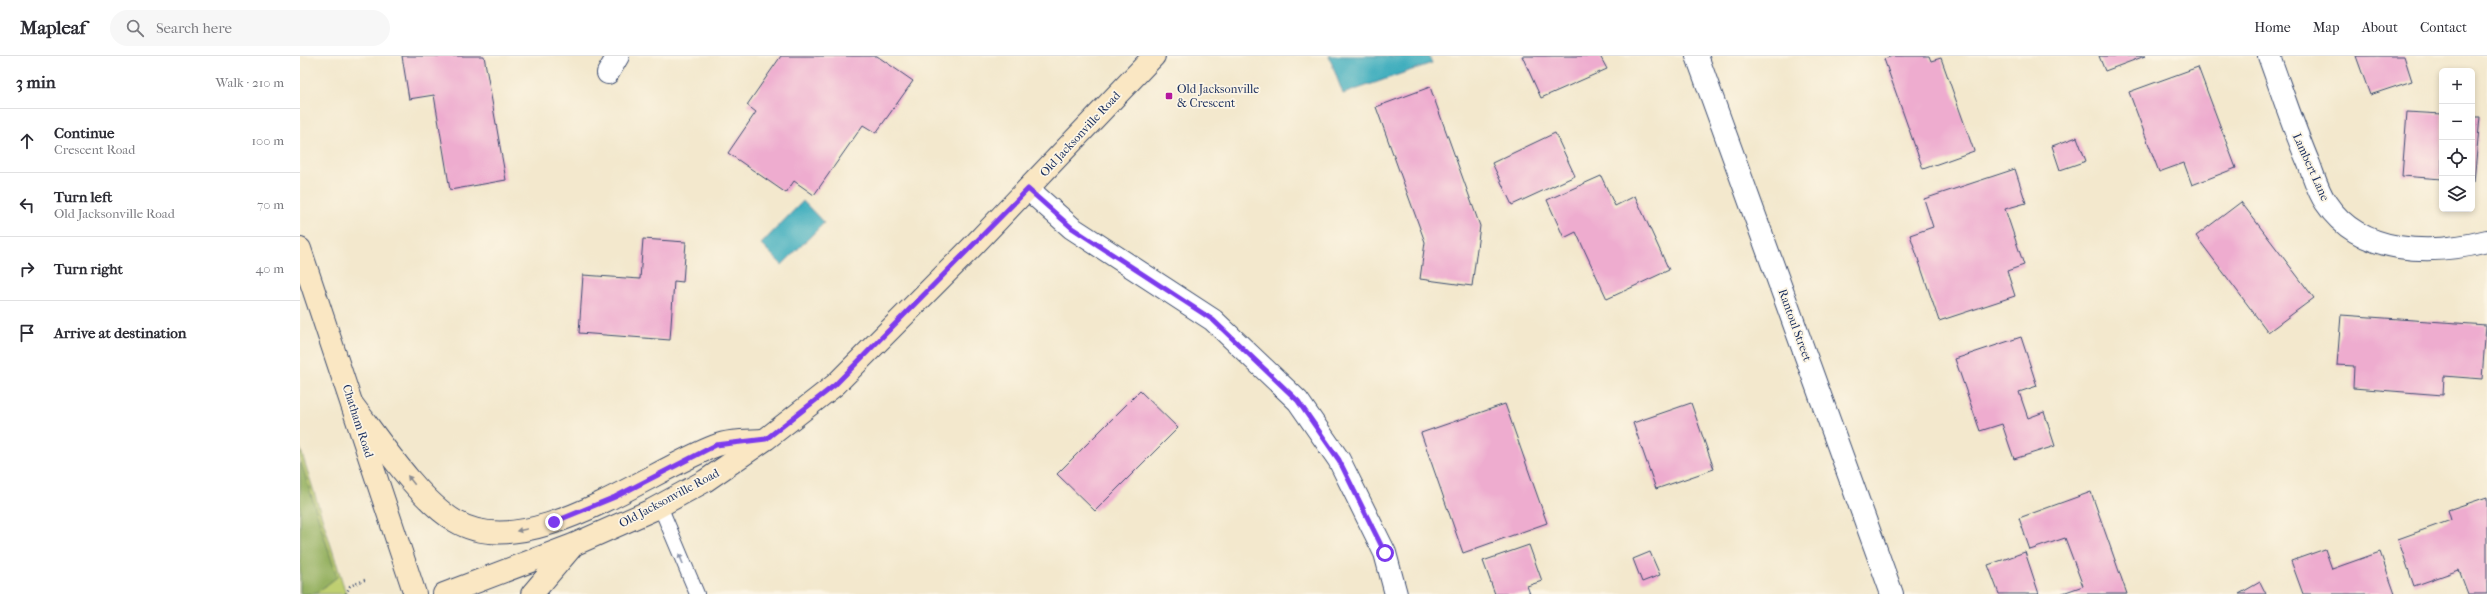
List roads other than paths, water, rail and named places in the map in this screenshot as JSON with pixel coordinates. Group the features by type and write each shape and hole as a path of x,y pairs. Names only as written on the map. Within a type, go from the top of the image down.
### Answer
{"main road":[{"name":"Old Jacksonville Road","path":"444,594 574,545 660,506 705,481 766,439 835,385 1028,189 1154,56"},
{"name":"Chatham Road","path":"300,249 416,594"},
{"path":"352,404 417,489 454,521 469,528 491,534 520,531 554,522 615,497 716,445 766,439"},
{"path":"532,594 574,545"}],"street":[{"name":"Rantoul Street","path":"1697,56 1892,594"},
{"name":"Lambert Lane","path":"2269,56 2298,138 2323,198 2326,204 2346,224 2366,237 2397,248 2433,250 2487,240"},
{"path":"1028,189 1072,228 1213,320 1298,401 1339,460 1385,553 1396,594"}],"lane":[{"path":"660,506 697,594"}],"water":[{"path":"1329,56 1429,56 1432,63 1343,94"},
{"path":"803,201 824,223 782,265 761,244"}],"place":[{"name":"Old Jacksonville & Crescent","path":"1169,96"}]}
